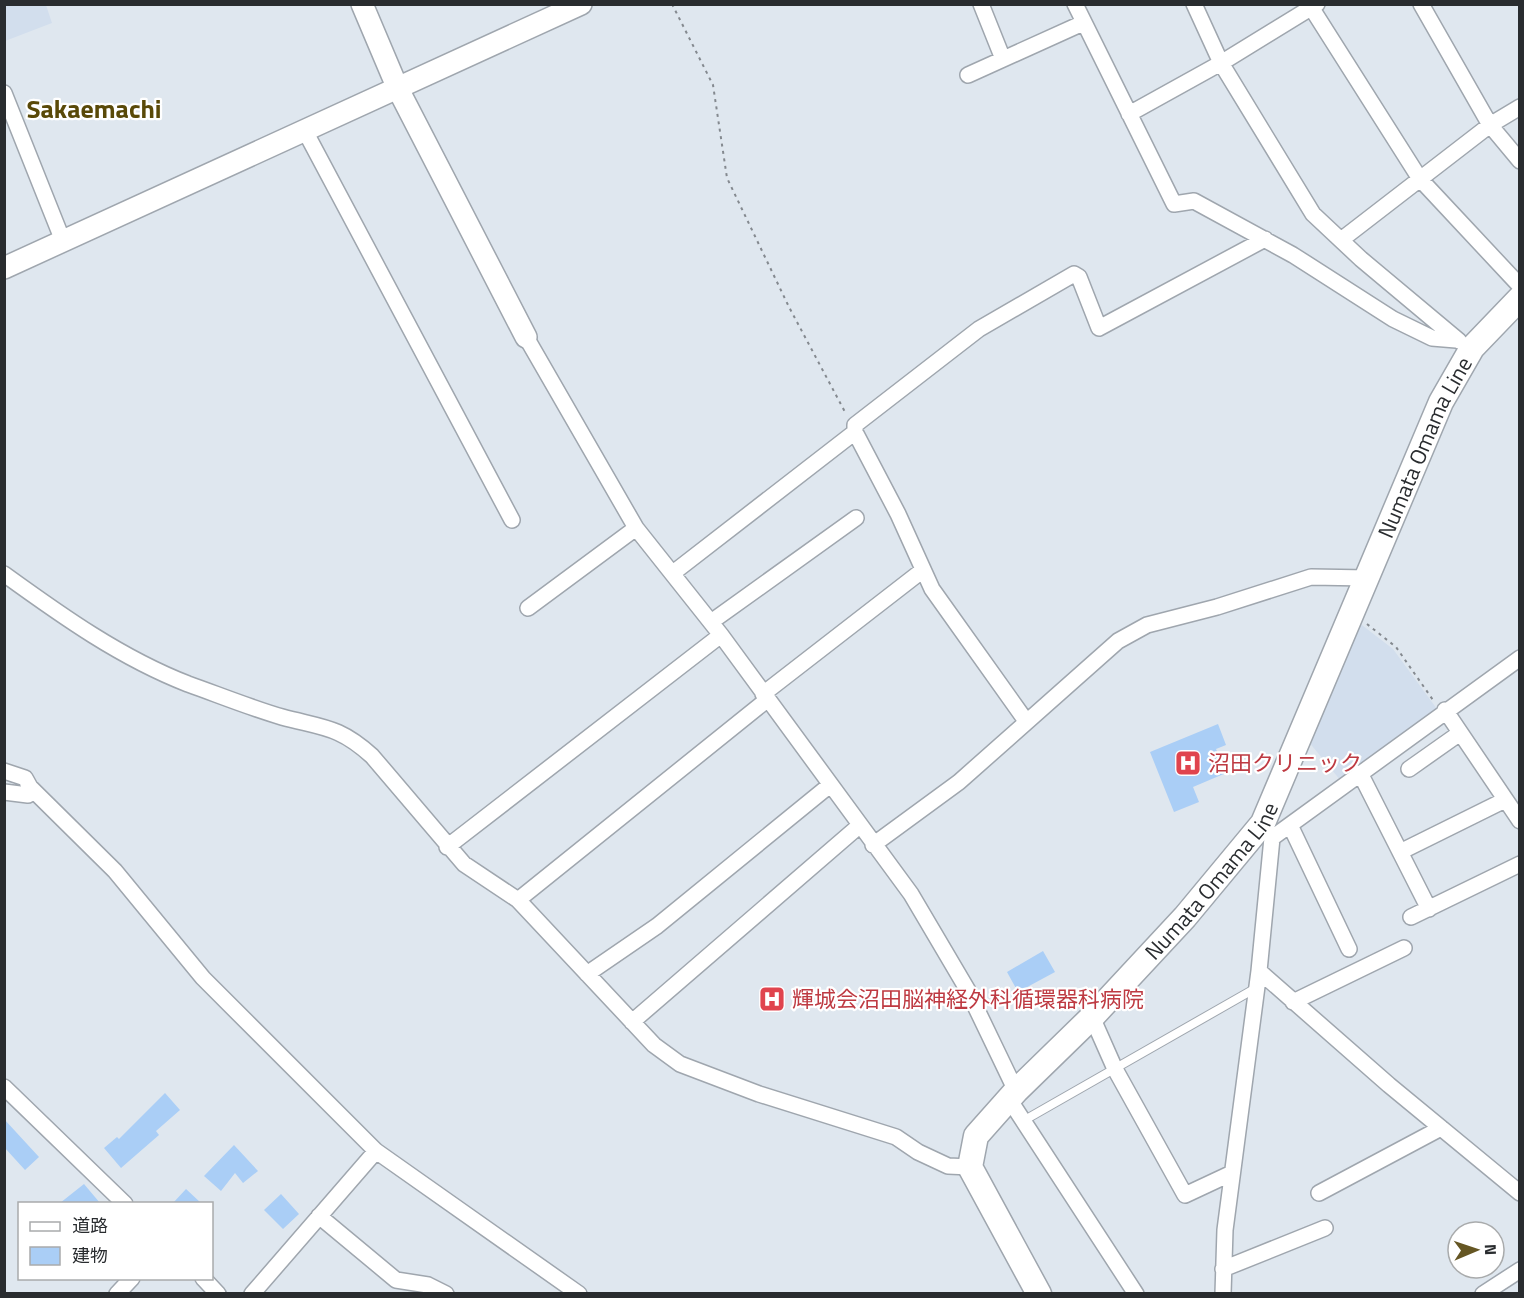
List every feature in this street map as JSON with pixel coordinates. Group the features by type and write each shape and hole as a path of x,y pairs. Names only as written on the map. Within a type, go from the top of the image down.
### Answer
{"main road":[{"name":"Numata Omama Line","path":"970,1167 976,1136 1268,830 1353,614 1464,344 1520,298"},
{"path":"970,1167 1038,1293"}],"street":[{"path":"362,4 398,89 526,337 636,528 721,635 911,894 967,989 1023,1121 1136,1293"},
{"path":"4,268 581,4"},
{"path":"981,4 1003,59"},
{"path":"1075,4 1174,204 1194,201 1293,255 1393,319 1432,338 1464,344"},
{"path":"1194,4 1221,63 1314,214 1341,240 1464,344"},
{"path":"1421,4 1490,125 1520,161"},
{"path":"1129,114 1221,63 1312,6 1420,179 1520,286"},
{"path":"968,75 1083,23"},
{"path":"4,93 63,241"},
{"path":"1341,240 1490,125 1520,107"},
{"path":"305,131 512,520"},
{"path":"1026,721 932,589 855,432 855,425 979,329 1074,274 1079,277 1099,328 1265,239"},
{"path":"673,573 855,432"},
{"path":"711,622 856,518"},
{"path":"528,608 636,528"},
{"path":"518,900 923,570"},
{"path":"4,574 105,643 186,683 281,716 335,730 356,742 372,756 447,847 464,864 518,900 654,1045 680,1064 759,1094 896,1137 918,1152 948,1166 970,1167"},
{"path":"873,845 959,782 1118,641 1147,625 1217,607 1311,577 1368,578"},
{"path":"447,847 721,635"},
{"path":"1223,1293 1232,1173 1259,971 1268,830 1290,825 1443,711 1520,658"},
{"path":"1443,711 1520,821"},
{"path":"1409,769 1460,733"},
{"path":"4,771 25,778 30,787 115,871 203,978 376,1151 579,1293"},
{"path":"1360,773 1429,909"},
{"path":"587,974 657,926 830,785"},
{"path":"4,792 28,795 30,787"},
{"path":"1400,852 1505,800"},
{"path":"1290,825 1349,949"},
{"path":"632,1022 859,826"},
{"path":"1412,917 1520,864"},
{"path":"1293,1002 1404,948"},
{"path":"1259,971 1520,1193"},
{"path":"1092,1017 1115,1069 1185,1195 1232,1173"},
{"path":"4,1087 124,1202"},
{"path":"1318,1193 1441,1128"},
{"path":"252,1293 376,1151"},
{"path":"319,1216 396,1280 428,1285 446,1293"},
{"path":"1223,1269 1325,1228"},
{"path":"1483,1293 1520,1270"},
{"path":"117,1293 130,1280"},
{"path":"205,1280 218,1293"}],"lane":[{"path":"1023,1121 1256,988"}],"path":[{"path":"672,4 713,85 727,178 789,307 855,432"},
{"path":"1353,614 1396,647 1443,711"}],"shaded area":[{"path":"5,4 46,5 52,23 5,41"},
{"path":"1358,622 1393,649 1437,709 1341,781 1308,741"}],"building":[{"name":"沼田クリニック","path":"1218,724 1226,745 1216,749 1226,773 1193,787 1199,802 1174,812 1150,752"},
{"path":"1043,951 1055,972 1018,992 1007,972"},
{"path":"165,1093 180,1110 156,1131 159,1135 121,1168 104,1148 117,1137 119,1139"},
{"path":"4,1119 39,1157 25,1170 4,1147"},
{"path":"234,1145 258,1171 243,1183 235,1173 221,1191 204,1176"},
{"path":"84,1184 99,1202 61,1202"},
{"path":"186,1189 200,1202 174,1202"},
{"path":"281,1194 299,1214 283,1229 264,1210"}],"place":[{"name":"沼田クリニック","path":"1188,763"},
{"name":"輝城会沼田脳神経外科循環器科病院","path":"772,999"}],"district":[{"name":"Sakaemachi","path":"94,108"}]}
